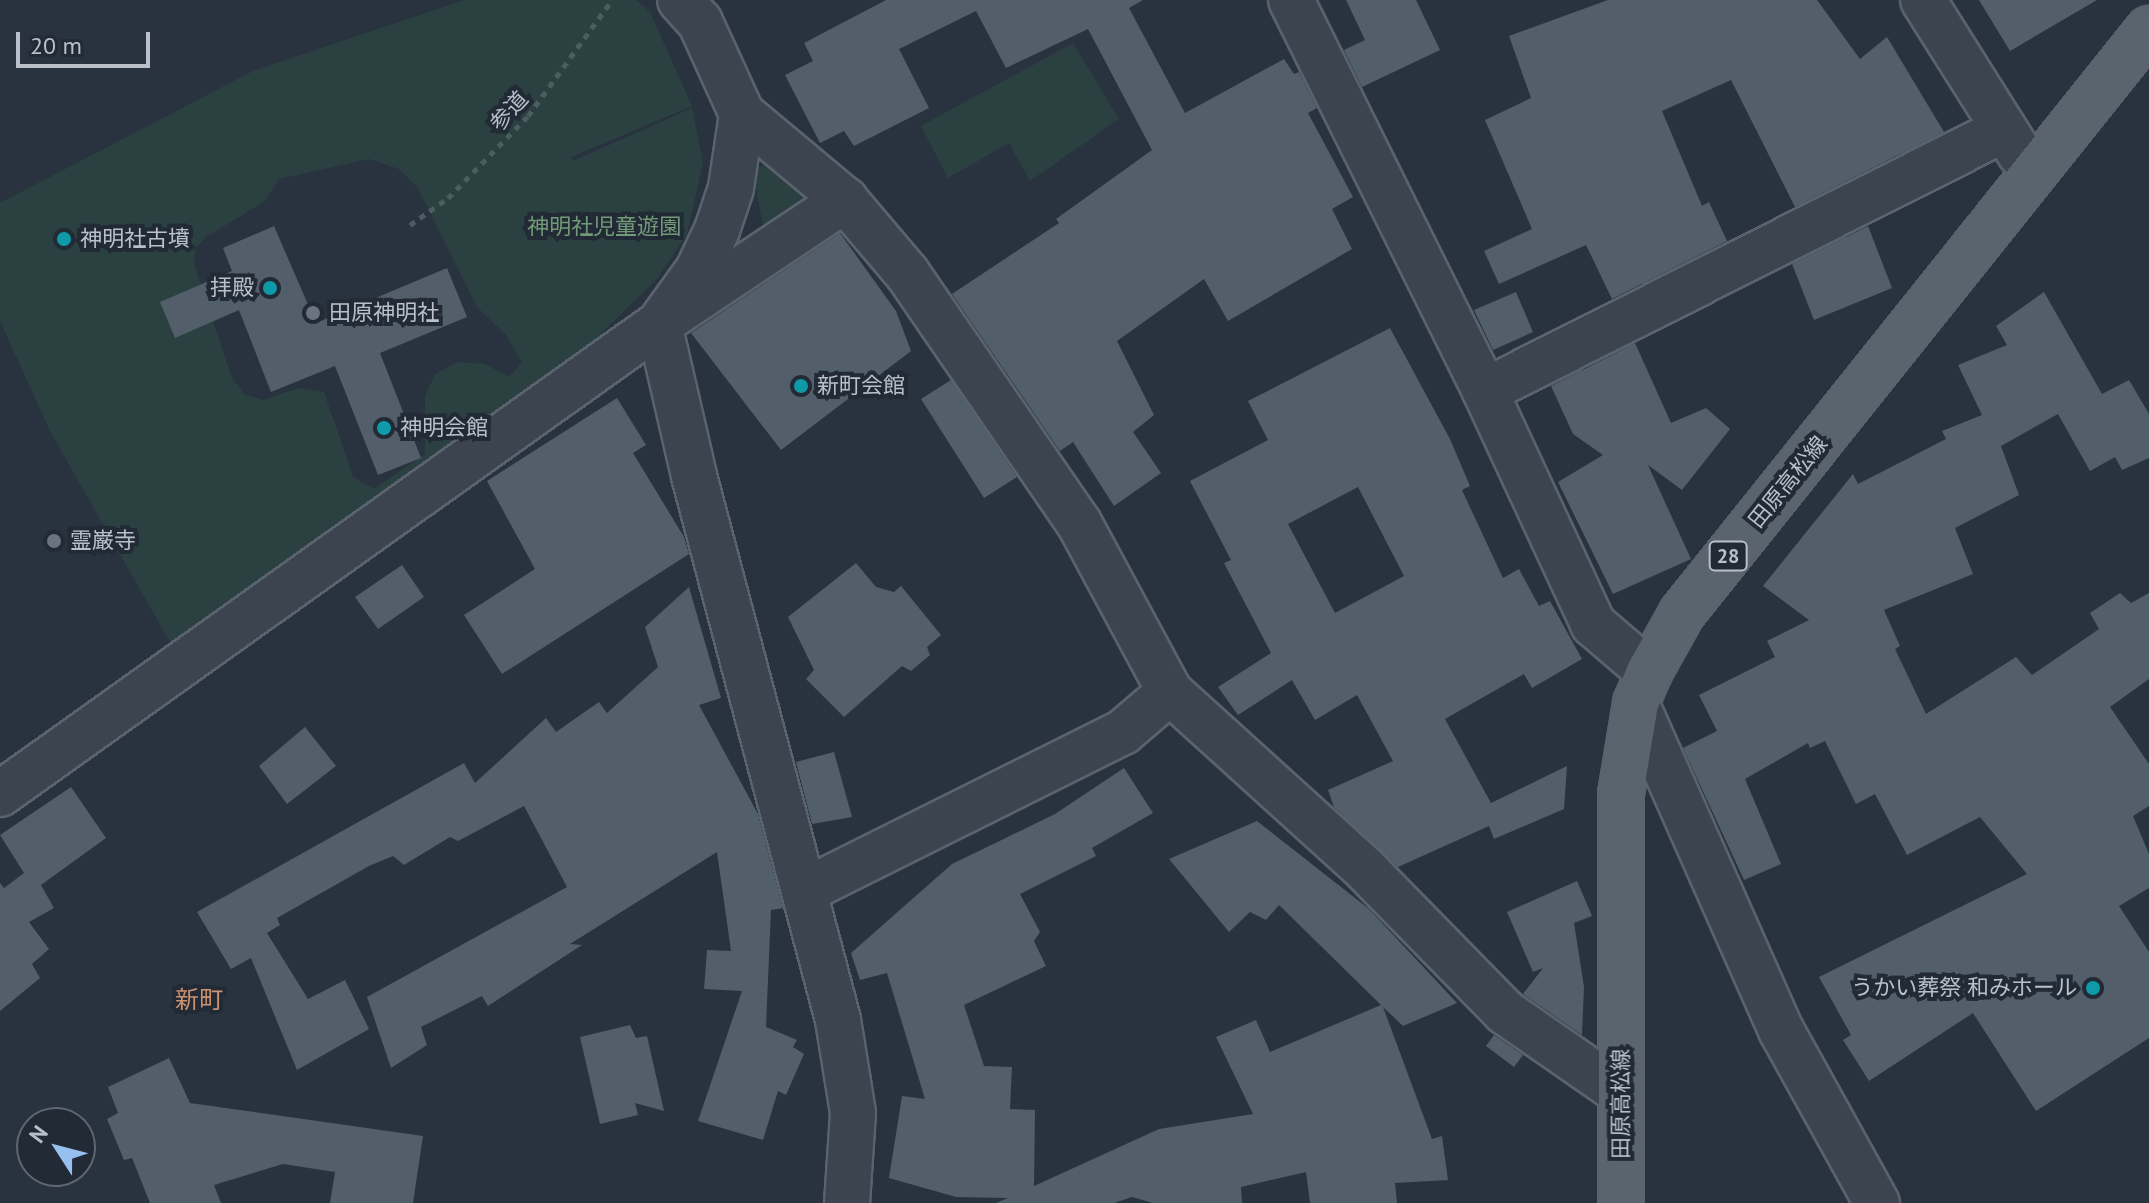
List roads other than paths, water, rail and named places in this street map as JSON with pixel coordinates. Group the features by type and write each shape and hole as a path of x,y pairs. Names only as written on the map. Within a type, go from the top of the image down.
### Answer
{"main road":[{"name":"田原高松線","path":"1621,1203 1621,794 1642,688 1682,613 2149,29"}],"street":[{"path":"680,0 700,22 742,114 845,200 907,273 1079,523 1170,692 1366,870 1505,1012 1620,1092"},
{"path":"1291,0 1485,391 1593,624 1642,688 1781,1030 1877,1203"},
{"path":"1923,0 2001,131 2034,172"},
{"path":"659,324 698,270 717,230 731,188 742,114"},
{"path":"1485,391 2001,131"},
{"path":"0,794 659,324 845,200"},
{"path":"659,324 838,1020 853,1113 847,1203"},
{"path":"804,891 1123,732 1170,692"}],"place":[{"name":"神明社古墳","path":"64,239"},
{"name":"拝殿","path":"270,288"},
{"name":"田原神明社","path":"313,313"},
{"name":"新町会館","path":"801,386"},
{"name":"神明会館","path":"384,428"},
{"name":"霊巌寺","path":"54,541"},
{"name":"うかい葬祭 和みホール","path":"2093,988"}],"district":[{"name":"新町","path":"199,1000"}],"park label":[{"name":"神明社児童遊園","path":"604,227"}]}
